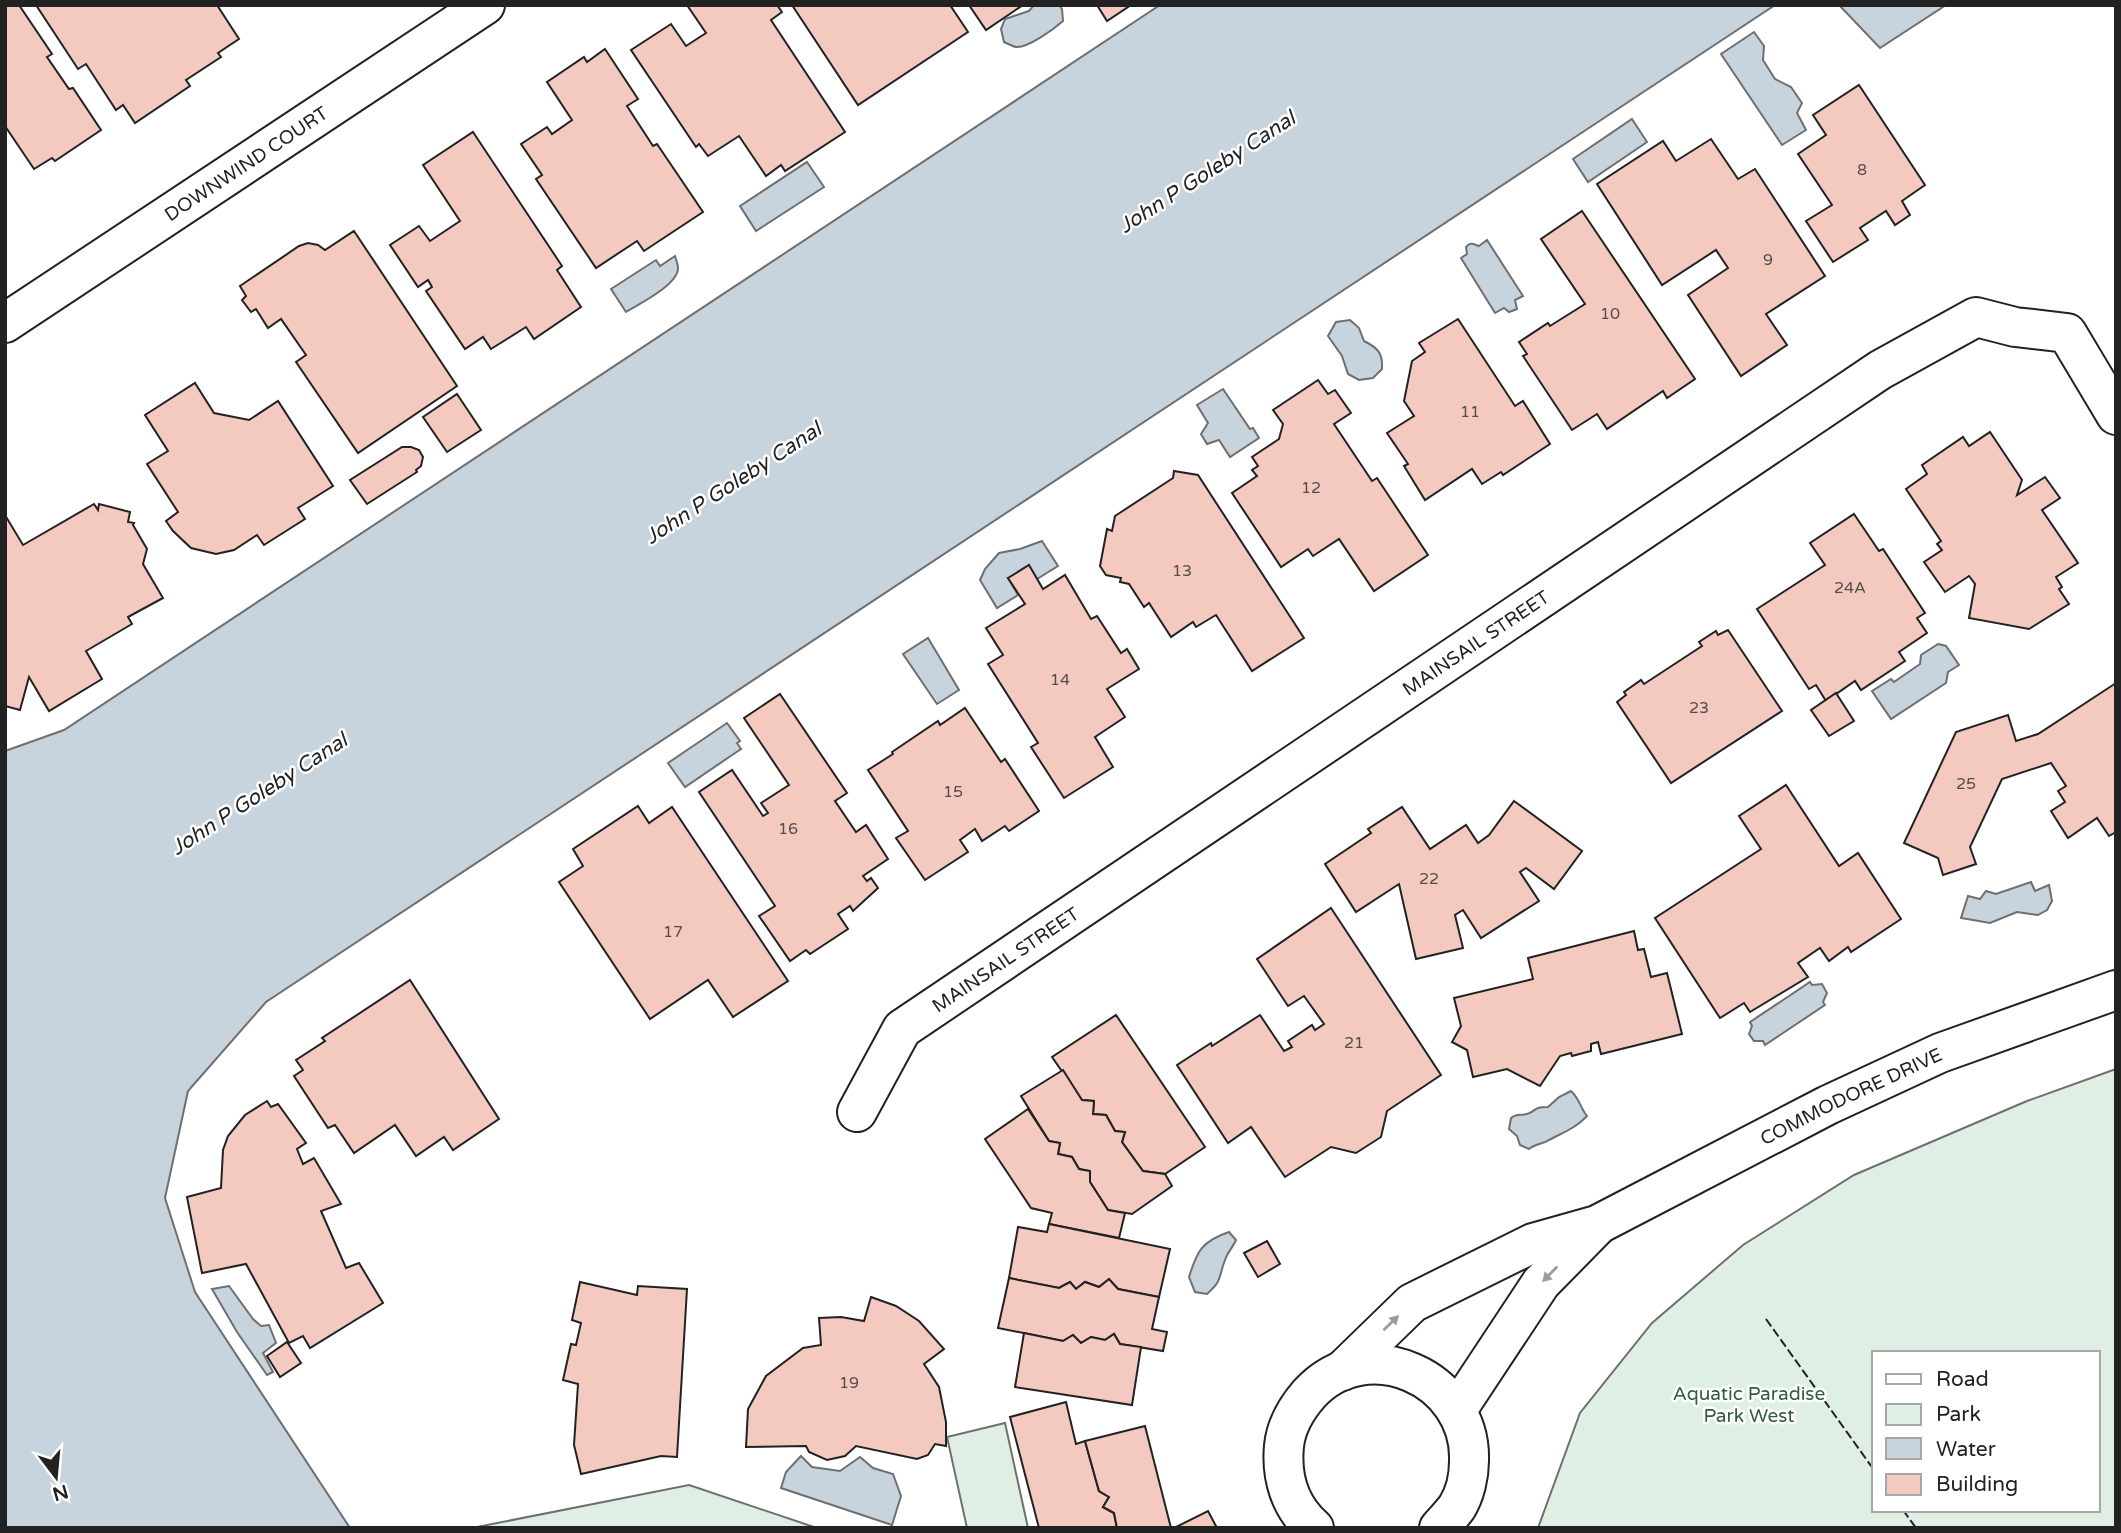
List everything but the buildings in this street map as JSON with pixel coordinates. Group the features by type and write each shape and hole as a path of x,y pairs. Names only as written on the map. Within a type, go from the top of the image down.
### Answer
{"street":[{"name":"DOWNWIND COURT","path":"5,323 485,5"},
{"name":"MAINSAIL STREET","path":"857,1112 902,1029 1880,370 1976,317 2015,327 2067,332 2116,415"},
{"name":"COMMODORE DRIVE","path":"1342,1371 1412,1303 1534,1243 1597,1225 1828,1105 1940,1053 2116,990"},
{"name":"COMMODORE DRIVE","path":"1457,1410 1541,1283 1597,1225"},
{"path":"1314,1528 1304,1518 1289,1493 1282,1464 1285,1435 1297,1408 1317,1386 1342,1371 1368,1365 1394,1366 1419,1374 1441,1390 1457,1410 1470,1445 1469,1476 1458,1506 1439,1528"}],"green space":[{"name":"Aquatic Paradise Park West","path":"2116,1069 2116,1528 1538,1528 1580,1413 1652,1323 1743,1245 1854,1175 2027,1101"},
{"path":"1005,1423 1028,1528 967,1528 947,1437"},
{"path":"689,1485 817,1528 472,1528"}],"water":[{"path":"1034,5 1059,5 1063,21 1027,44 1016,47 1004,42 1001,29 1005,19 1029,11"},
{"name":"John P Goleby Canal","path":"1160,5 1775,5 266,1002 188,1091 165,1198 195,1292 350,1528 5,1528 5,751 64,730"},
{"path":"1839,5 1946,5 1880,48"},
{"path":"1754,32 1764,46 1763,60 1775,79 1791,87 1802,103 1797,113 1806,130 1782,145 1721,54"},
{"path":"1632,119 1647,142 1588,182 1573,159"},
{"path":"807,162 824,187 756,231 740,206"},
{"path":"1487,240 1523,296 1515,300 1517,309 1509,312 1504,308 1495,313 1461,258 1467,254 1466,247 1469,244 1479,246"},
{"path":"675,256 678,268 672,281 626,312 611,289 656,260 660,266"},
{"path":"1350,320 1359,328 1364,341 1376,349 1382,359 1382,369 1373,378 1359,380 1348,374 1342,356 1328,336 1336,322"},
{"path":"1223,389 1259,438 1230,457 1219,440 1207,444 1201,434 1208,423 1197,405"},
{"path":"1042,541 1058,566 1037,579 1008,578 1018,595 997,608 980,580 985,569 999,553"},
{"path":"928,638 959,690 937,704 903,654"},
{"path":"1938,644 1946,646 1959,665 1948,672 1946,683 1891,719 1872,691 1891,679 1894,682 1920,664 1921,655"},
{"path":"727,723 740,741 737,743 741,749 685,787 668,763"},
{"path":"2031,882 2035,891 2049,885 2052,901 2047,910 2038,915 2017,912 1990,923 1961,918 1968,896 1980,899 1986,891 1996,894"},
{"path":"1810,982 1812,985 1822,984 1827,993 1823,1002 1825,1005 1765,1045 1763,1041 1754,1041 1749,1034 1752,1026 1750,1022"},
{"path":"1571,1091 1587,1116 1569,1130 1529,1149 1520,1145 1517,1136 1509,1129 1511,1118 1548,1107"},
{"path":"1229,1232 1236,1240 1226,1257 1218,1282 1207,1294 1195,1292 1189,1277 1198,1254 1212,1239"},
{"path":"229,1286 253,1319 261,1326 269,1325 276,1343 263,1353 273,1372 267,1375 237,1332 212,1289"},
{"path":"801,1456 812,1467 840,1471 860,1457 873,1468 893,1474 901,1496 892,1525 781,1488 786,1472"}],"fence":[{"path":"1766,1319 1872,1467"},
{"path":"1904,1512 1916,1528"}]}
